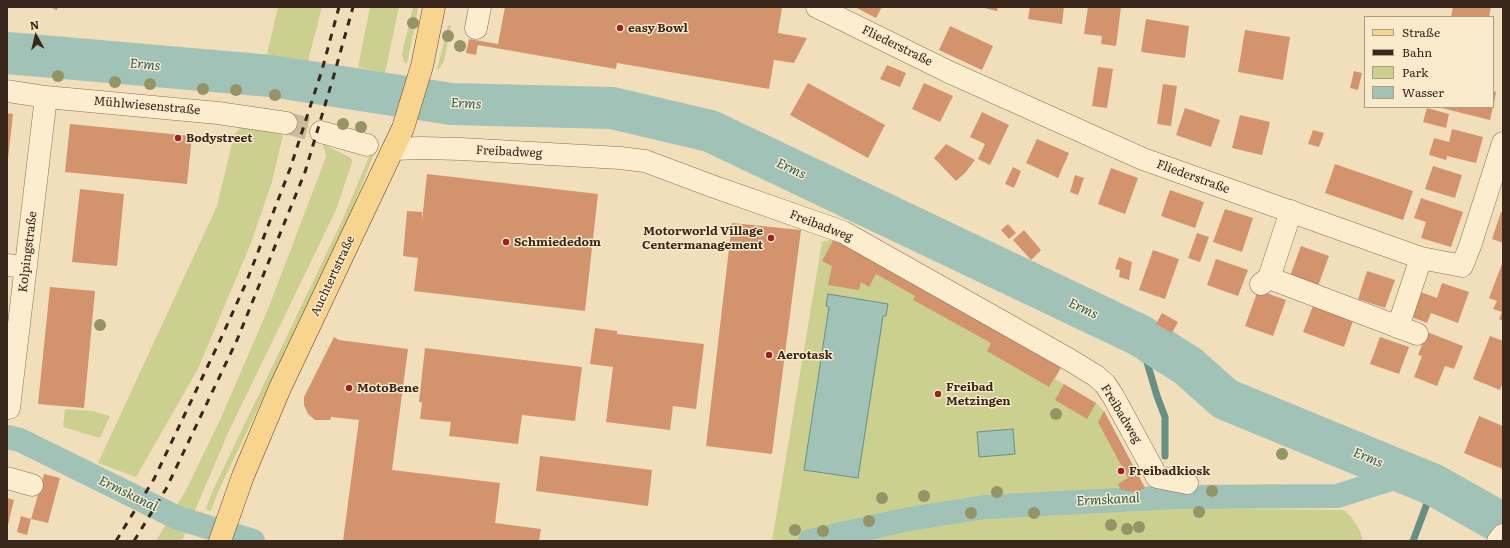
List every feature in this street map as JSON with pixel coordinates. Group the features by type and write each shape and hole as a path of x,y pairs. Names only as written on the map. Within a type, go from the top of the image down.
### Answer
{"main road":[{"name":"Auchtertstraße","path":"220,541 232,503 280,388 403,128 422,66 434,7"}],"street":[{"path":"476,28 479,7"},
{"name":"Fliederstraße","path":"817,7 949,72 1143,159 1421,258 1462,266 1470,246 1503,143"},
{"name":"Mühlwiesenstraße","path":"7,91 46,97 218,113 286,123"},
{"name":"Kolpingstraße","path":"9,408 17,266 46,97"},
{"path":"321,132 367,145"},
{"name":"Freibadweg","path":"394,149 461,149 620,158 644,161 843,232 1086,369 1105,384 1107,402 1157,477 1187,483"},
{"path":"1291,212 1265,281 1407,331 1421,258"},
{"path":"7,478 32,485"},
{"path":"1498,541 1503,534"}],"green space":[{"path":"278,7 322,7 308,61 267,54"},
{"path":"370,7 399,7 385,73 358,67"},
{"path":"413,7 418,7 407,63 404,62 402,54"},
{"path":"450,25 444,61 439,69 437,69 448,26"},
{"path":"249,127 283,135 272,182 251,243 198,369 136,477 98,463 217,206 234,135 240,128"},
{"path":"323,144 351,158 352,162 336,210 228,433 182,541 156,541 186,490 220,420 268,309 326,157"},
{"path":"371,152 374,154 347,223 218,492 211,511 206,509 213,490 342,221"},
{"name":"Freibad Metzingen","path":"834,239 1062,366 1055,379 1096,403 1104,411 1156,508 1344,510 1352,518 1360,531 1363,541 772,541 822,242"},
{"path":"65,409 92,411 110,416 100,438 63,427"}],"water":[{"path":"828,294 888,304 886,316 883,316 858,478 804,470 829,307 826,306"},
{"path":"1013,429 1015,454 979,457 977,432"}],"building":[{"path":"49,7 58,7 57,10"},
{"path":"505,7 782,7 778,33 807,38 794,63 774,60 769,89 617,63 616,69 478,45 476,55 466,53 469,39 498,44"},
{"path":"855,7 882,7 876,18"},
{"path":"980,7 998,7 997,11"},
{"path":"1030,7 1064,7 1062,24 1028,19"},
{"path":"1088,7 1121,7 1116,46 1101,44 1102,36 1084,34"},
{"path":"1453,7 1491,7 1489,16 1451,16"},
{"path":"1146,19 1189,26 1185,58 1141,52"},
{"path":"950,26 993,46 982,70 939,50"},
{"path":"1245,30 1290,37 1283,80 1238,72"},
{"path":"887,65 906,73 900,87 880,79"},
{"path":"1098,67 1113,69 1107,108 1092,106"},
{"path":"1354,71 1362,73 1358,90 1350,88"},
{"path":"808,83 885,125 868,158 790,115"},
{"path":"924,83 953,96 940,122 912,109"},
{"path":"1163,84 1177,86 1171,126 1157,124"},
{"path":"1494,91 1496,92 1494,104"},
{"path":"1185,108 1220,120 1211,147 1176,135"},
{"path":"1427,108 1449,114 1446,128 1423,122"},
{"path":"1442,108 1493,108 1490,120"},
{"path":"982,112 1009,125 990,165 978,159 985,144 970,137"},
{"path":"7,113 13,114 8,159 7,159"},
{"path":"1240,115 1270,122 1262,155 1232,148"},
{"path":"70,124 192,136 187,184 65,172"},
{"path":"1452,129 1483,137 1476,163 1447,156 1446,160 1429,155 1434,138 1449,142"},
{"path":"1313,130 1324,133 1319,147 1308,144"},
{"path":"1037,139 1069,153 1058,178 1026,163"},
{"path":"946,144 975,160 965,173 956,181 934,158"},
{"path":"1335,164 1413,191 1403,220 1325,193"},
{"path":"1433,166 1462,175 1455,198 1425,189"},
{"path":"1013,167 1021,171 1014,188 1005,184"},
{"path":"1111,168 1138,178 1125,214 1098,204"},
{"name":"Schmiededom","path":"427,174 598,194 585,311 414,291 418,258 403,256 407,211 422,212 422,221"},
{"path":"1075,175 1084,178 1078,195 1070,192"},
{"path":"80,189 124,194 117,266 72,262"},
{"path":"1170,190 1204,202 1195,228 1161,216"},
{"path":"1421,198 1463,212 1451,247 1421,238 1426,222 1414,218"},
{"path":"1225,209 1253,218 1242,252 1213,242"},
{"path":"1501,212 1503,213 1503,243 1492,239"},
{"path":"732,223 801,230 772,454 706,446"},
{"path":"1008,224 1016,233 1009,239 1001,230"},
{"path":"1024,230 1041,250 1031,260 1013,240"},
{"path":"1197,233 1209,237 1200,262 1188,258"},
{"path":"834,239 1062,366 1049,387 987,351 991,343 913,300 915,296 876,274 869,287 861,282 859,290 828,285 832,266 822,261"},
{"path":"1301,246 1329,256 1318,286 1290,276"},
{"path":"1153,250 1179,259 1165,299 1139,290"},
{"path":"1119,257 1132,262 1129,280 1119,277 1120,270 1115,269"},
{"path":"1216,259 1248,270 1238,296 1207,285"},
{"path":"1502,264 1503,321 1499,319 1502,312 1493,309 1497,301 1489,298"},
{"path":"1367,271 1395,280 1385,308 1358,299"},
{"path":"1442,283 1469,292 1458,323 1431,313 1427,323 1409,316 1418,291 1437,298"},
{"path":"50,287 95,291 84,408 38,404"},
{"path":"1258,290 1286,300 1273,336 1245,326"},
{"path":"1314,303 1354,318 1344,347 1303,332"},
{"path":"1162,313 1178,322 1172,333 1156,324"},
{"path":"595,328 617,331 617,334 704,344 696,409 673,406 670,430 606,422 613,367 590,364"},
{"path":"1427,332 1463,346 1454,369 1445,366 1437,386 1414,377 1422,356 1418,355"},
{"path":"1490,336 1503,341 1503,382 1500,390 1473,379"},
{"path":"334,337 339,340 408,349 392,470 500,483 495,523 541,529 539,541 343,541 359,420 331,417 330,420 315,420 308,414 304,405 304,397"},
{"path":"1380,337 1409,347 1399,374 1370,364"},
{"path":"425,348 582,367 575,421 522,415 518,444 449,436 451,422 420,419 422,402 419,402"},
{"path":"1064,384 1096,403 1087,419 1055,400"},
{"path":"1104,411 1145,488 1136,492 1121,490 1118,484 1128,478 1098,422"},
{"path":"1479,416 1503,426 1503,469 1464,453"},
{"path":"540,456 652,470 648,506 536,491"},
{"path":"44,474 60,478 48,523 31,519"},
{"path":"7,498 14,500 8,525 7,525"},
{"path":"21,516 31,519 27,535 17,532"}],"waterway":[{"name":"Erms","path":"7,53 271,76 451,104 612,108 710,131 1139,335 1188,366 1225,399 1434,485 1503,524"},
{"path":"1139,335 1157,396 1165,417 1165,456"},
{"name":"Ermskanal","path":"7,437 20,440 178,518 253,541"},
{"name":"Ermskanal","path":"810,541 909,519 985,507 1177,497 1337,496 1407,474"},
{"path":"1413,541 1434,485"}],"tunnel":[{"path":"286,123 321,132"}],"railway":[{"path":"116,541 154,479 246,283 290,169 322,70 339,7"},
{"path":"134,541 166,489 237,340 305,172 353,7"}],"place":[{"name":"easy Bowl","path":"620,28"},
{"name":"Bodystreet","path":"178,138"},
{"name":"Motorworld Village Centermanagement","path":"771,238"},
{"name":"Schmiededom","path":"506,242"},
{"name":"Aerotask","path":"769,355"},
{"name":"MotoBene","path":"349,388"},
{"name":"Freibad Metzingen","path":"938,394"},
{"name":"Freibadkiosk","path":"1121,471"}]}
